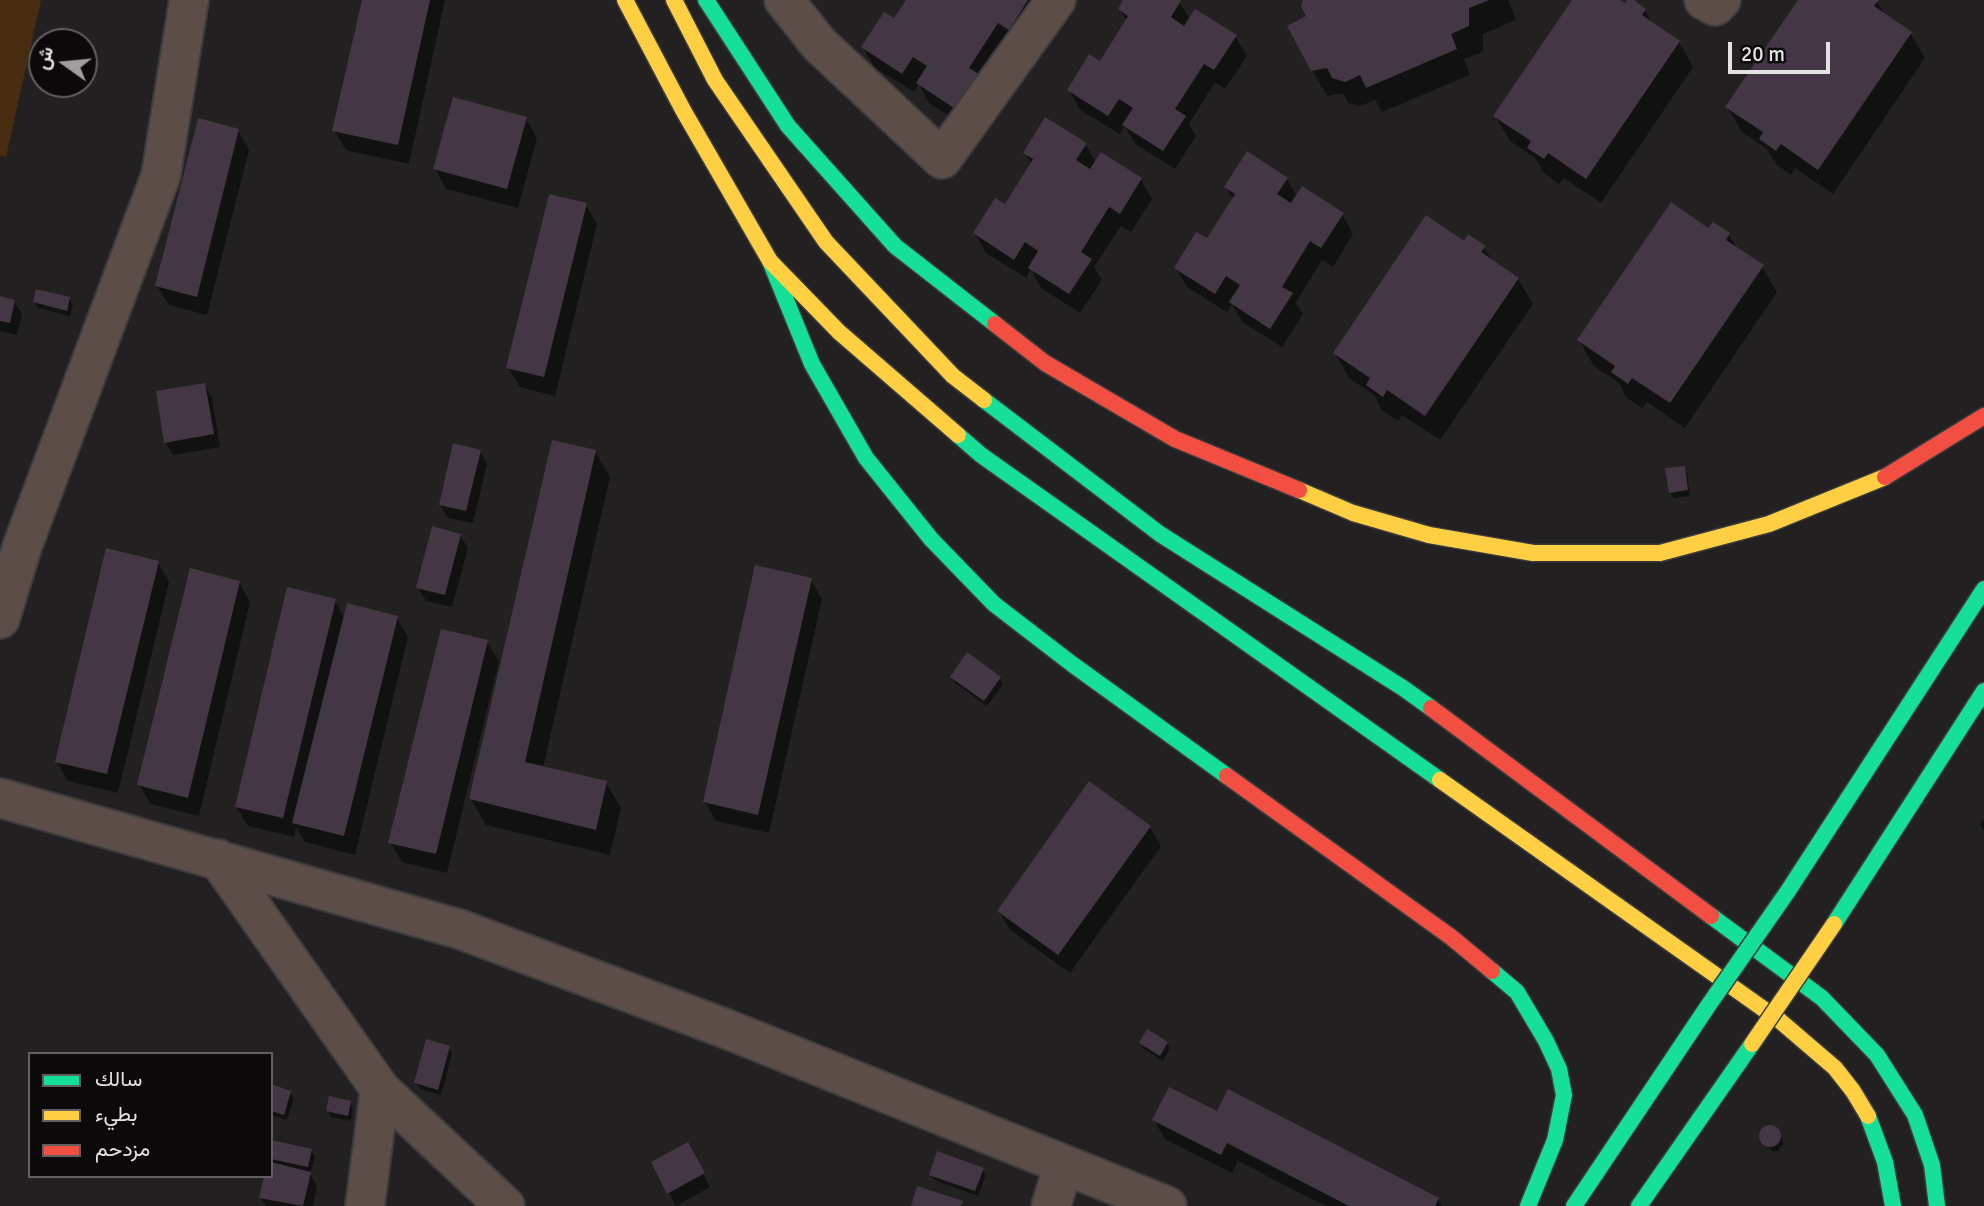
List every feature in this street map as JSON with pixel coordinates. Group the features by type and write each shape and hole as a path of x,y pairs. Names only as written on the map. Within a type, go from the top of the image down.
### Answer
{"main road":[{"path":"625,0 682,110 770,261 812,364 866,458 931,539 994,604 1083,673 1451,937 1517,992 1555,1060 1564,1095 1555,1140 1528,1206"},
{"path":"674,0 715,80 826,242 953,376 1160,534 1403,688 1822,998 1877,1055 1915,1115 1932,1165 1937,1206"},
{"path":"706,0 788,126 895,246 1057,370 1175,439 1353,513 1429,535 1533,553 1660,553 1769,524 1884,477 1984,416"},
{"path":"770,261 839,332 981,455 1756,1003 1793,1032 1835,1068 1869,1118 1885,1163 1893,1206"},
{"path":"1574,1206 1788,891 1984,589"},
{"path":"1639,1206 1834,924 1984,691"}],"street":[{"path":"0,619 22,547 162,175 189,0"},
{"path":"783,0 819,44 942,159 1056,0"},
{"path":"1704,0 1715,6 1721,0"},
{"path":"0,798 459,929 724,1028 1167,1206"},
{"path":"218,859 380,1089 505,1206"},
{"path":"365,1206 380,1089"},
{"path":"1051,1206 1064,1165"}],"shaded area":[{"path":"0,0 41,0 35,28 28,28 28,58 6,157 0,156"}],"building":[{"path":"362,0 430,0 398,145 332,131"},
{"path":"906,0 1028,0 1009,30 998,23 969,68 979,74 957,110 916,83 927,66 913,57 902,74 861,47 884,12 894,18"},
{"path":"1123,0 1181,0 1171,17 1184,26 1195,9 1237,35 1214,70 1204,64 1175,109 1186,116 1163,151 1122,125 1133,108 1119,99 1108,116 1067,90 1089,54 1100,61 1128,16 1118,9"},
{"path":"1303,0 1489,0 1469,8 1469,26 1451,34 1457,49 1366,88 1360,75 1345,82 1332,78 1327,68 1311,71 1287,26 1306,16 1301,6"},
{"path":"1572,0 1620,0 1625,3 1627,0 1634,0 1646,9 1642,15 1680,41 1586,179 1548,153 1544,159 1527,148 1531,141 1493,116"},
{"path":"1798,0 1879,0 1874,6 1912,32 1818,170 1781,144 1776,151 1759,139 1763,132 1725,107"},
{"path":"453,97 527,117 507,189 433,169"},
{"path":"1045,117 1087,143 1076,160 1090,169 1101,152 1142,178 1120,214 1109,207 1081,252 1092,259 1069,294 1028,268 1038,251 1025,242 1014,260 973,233 995,198 1005,204 1033,159 1023,153"},
{"path":"198,118 239,129 197,297 155,286"},
{"path":"1247,151 1288,178 1277,194 1291,203 1302,186 1344,213 1321,248 1310,241 1282,287 1293,293 1270,329 1229,302 1240,285 1226,276 1215,294 1174,268 1196,232 1207,238 1235,194 1224,187"},
{"path":"549,194 587,203 544,377 506,368"},
{"path":"1671,202 1708,228 1713,222 1730,233 1726,240 1764,265 1670,403 1632,378 1628,384 1611,372 1615,366 1577,340"},
{"path":"1426,215 1464,241 1468,234 1486,246 1481,252 1519,278 1425,416 1387,390 1383,397 1366,385 1370,378 1333,353"},
{"path":"36,289 70,297 67,311 33,302"},
{"path":"0,296 15,300 10,323 0,321"},
{"path":"205,383 214,434 164,443 156,391"},
{"path":"552,440 596,450 525,762 607,781 596,830 469,799"},
{"path":"453,443 481,450 466,511 439,505"},
{"path":"1685,466 1688,490 1669,493 1665,468"},
{"path":"432,526 461,534 445,595 416,588"},
{"path":"106,548 159,561 107,774 55,762"},
{"path":"755,565 812,578 758,815 703,802"},
{"path":"190,568 240,581 188,798 137,785"},
{"path":"287,587 336,599 283,818 235,807"},
{"path":"347,603 398,616 344,836 292,823"},
{"path":"441,629 488,640 436,854 388,843"},
{"path":"967,652 1001,677 984,701 950,677"},
{"path":"1089,781 1151,826 1058,955 997,911"},
{"path":"1147,1029 1168,1042 1160,1056 1139,1043"},
{"path":"426,1039 450,1046 438,1090 414,1083"},
{"path":"273,1085 291,1091 284,1115 273,1112"},
{"path":"1169,1087 1217,1111 1228,1089 1439,1198 1435,1206 1349,1206 1227,1143 1221,1155 1152,1120"},
{"path":"329,1096 351,1101 348,1116 326,1111"},
{"path":"1770,1125 1778,1128 1781,1136 1778,1144 1770,1147 1762,1144 1759,1136 1762,1128"},
{"path":"273,1140 312,1149 308,1167 273,1159"},
{"path":"688,1142 705,1173 667,1194 651,1162"},
{"path":"937,1151 984,1168 975,1191 929,1175"},
{"path":"273,1162 311,1172 303,1206 259,1198 264,1178 273,1178"},
{"path":"917,1186 963,1201 961,1206 911,1206"}],"traffic: fast":[{"path":"706,0 788,126 895,246 995,324"},
{"path":"770,261 812,364 866,458 931,539 994,604 1227,776"},
{"path":"984,400 1160,534 1431,708"},
{"path":"958,435 981,455 1440,780"},
{"path":"1788,891 1984,589"},
{"path":"1834,924 1984,691"},
{"path":"1708,1006 1788,891"},
{"path":"1711,916 1822,998 1877,1055 1915,1115 1932,1165 1937,1206"},
{"path":"1492,971 1517,992 1546,1041 1559,1069 1564,1095 1555,1140 1528,1206"},
{"path":"1574,1206 1708,1006"},
{"path":"1639,1206 1752,1044"},
{"path":"1868,1116 1885,1162 1893,1206"}],"traffic: slow":[{"path":"625,0 683,110 770,261 839,332 958,435"},
{"path":"674,0 715,80 826,242 953,376 984,400"},
{"path":"1299,490 1353,513 1429,535 1533,553 1660,553 1769,524 1885,477"},
{"path":"1440,780 1779,1020 1835,1068 1868,1116"},
{"path":"1752,1044 1834,924"}],"traffic: jam":[{"path":"995,324 1045,363 1175,439 1299,490"},
{"path":"1885,477 1984,416"},
{"path":"1431,708 1711,916"},
{"path":"1227,776 1451,937 1492,971"}]}
